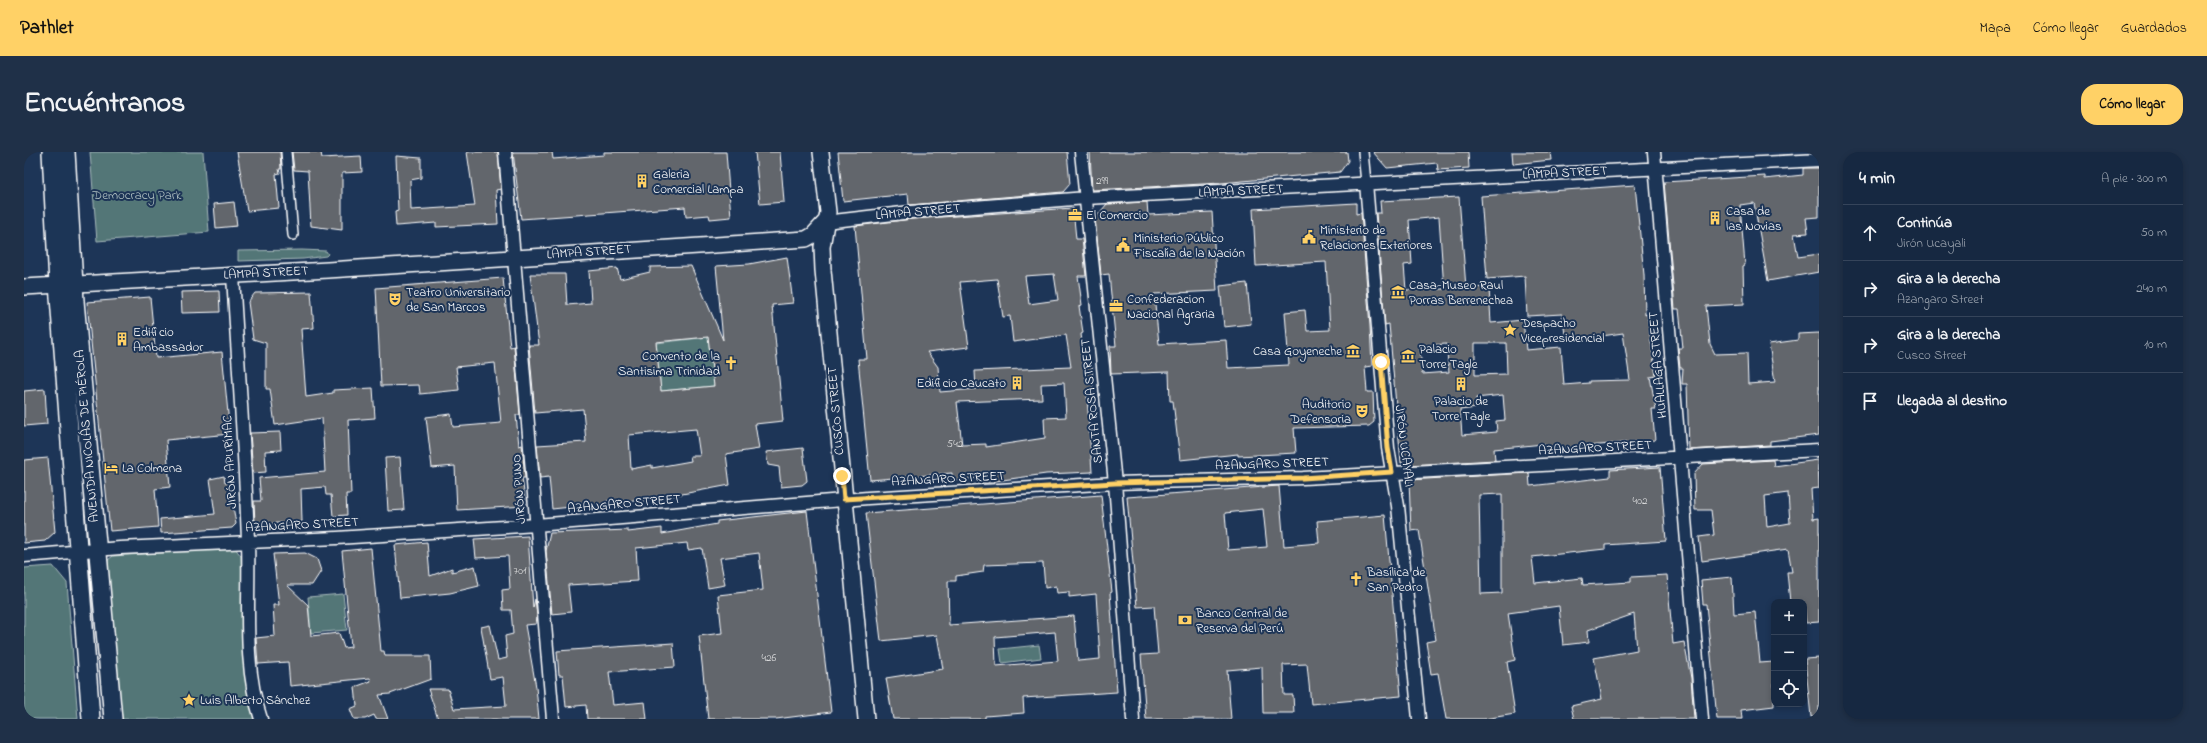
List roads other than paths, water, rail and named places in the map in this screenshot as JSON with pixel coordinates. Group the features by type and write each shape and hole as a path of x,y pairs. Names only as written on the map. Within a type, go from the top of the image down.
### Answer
{"main road":[{"name":"AVENIDA NICOLÁS DE PIÉROLA","path":"51,152 98,550 113,719"},
{"name":"AVENIDA NICOLÁS DE PIÉROLA","path":"66,152 66,284 79,551 91,719"}],"street":[{"path":"286,152 293,235"},
{"name":"JIRÓN PUNO","path":"505,152 516,257 536,525 553,719"},
{"name":"CUSCO STREET","path":"821,152 828,212 825,222 822,247 823,270 866,719"},
{"name":"SANTA ROSA STREET","path":"1081,152 1115,483 1133,719"},
{"name":"JIRÓN UCAYALI","path":"1363,152 1388,448 1398,506 1418,719"},
{"name":"HUALLAGA STREET","path":"1654,152 1702,719"},
{"name":"LAMPA STREET","path":"24,287 233,274 328,270 806,239 813,235 825,222 911,212 1086,198 1819,160"},
{"name":"JIRÓN APURÍMAC","path":"233,274 248,541 249,636 254,699 261,719"},
{"name":"AZANGARO STREET","path":"24,556 79,551 248,541 380,536 536,525 844,499 1115,483 1303,478 1819,450"}],"place":[{"name":"Galeria Comercial Lampa","path":"642,181"},
{"name":"El Comercio","path":"1075,215"},
{"name":"Casa de las Novias","path":"1715,218"},
{"name":"Ministerio de Relaciones Exteriores","path":"1309,237"},
{"name":"Ministerio Público Fiscalía de la Nación","path":"1123,245"},
{"name":"Casa-Museo Raul Porras Berrenechea","path":"1398,292"},
{"name":"Teatro Universitario de San Marcos","path":"395,299"},
{"name":"Confederacion Nacional Agraria","path":"1116,306"},
{"name":"Despacho Vicepresidencial","path":"1510,330"},
{"name":"Edificio Ambassador","path":"122,339"},
{"name":"Casa Goyeneche","path":"1353,351"},
{"name":"Palacio Torre Tagle","path":"1408,356"},
{"name":"Convento de la Santisima Trinidad","path":"731,363"},
{"name":"Edificio Caucato","path":"1017,383"},
{"name":"Palacio de Torre Tagle","path":"1461,384"},
{"name":"Auditorio Defensoria","path":"1362,411"},
{"name":"La Colmena","path":"111,468"},
{"name":"Basílica de San Pedro","path":"1356,579"},
{"name":"Banco Central de Reserva del Perú","path":"1185,620"},
{"name":"Luis Alberto Sánchez","path":"189,700"}],"park label":[{"name":"Democracy Park","path":"137,195"}]}
